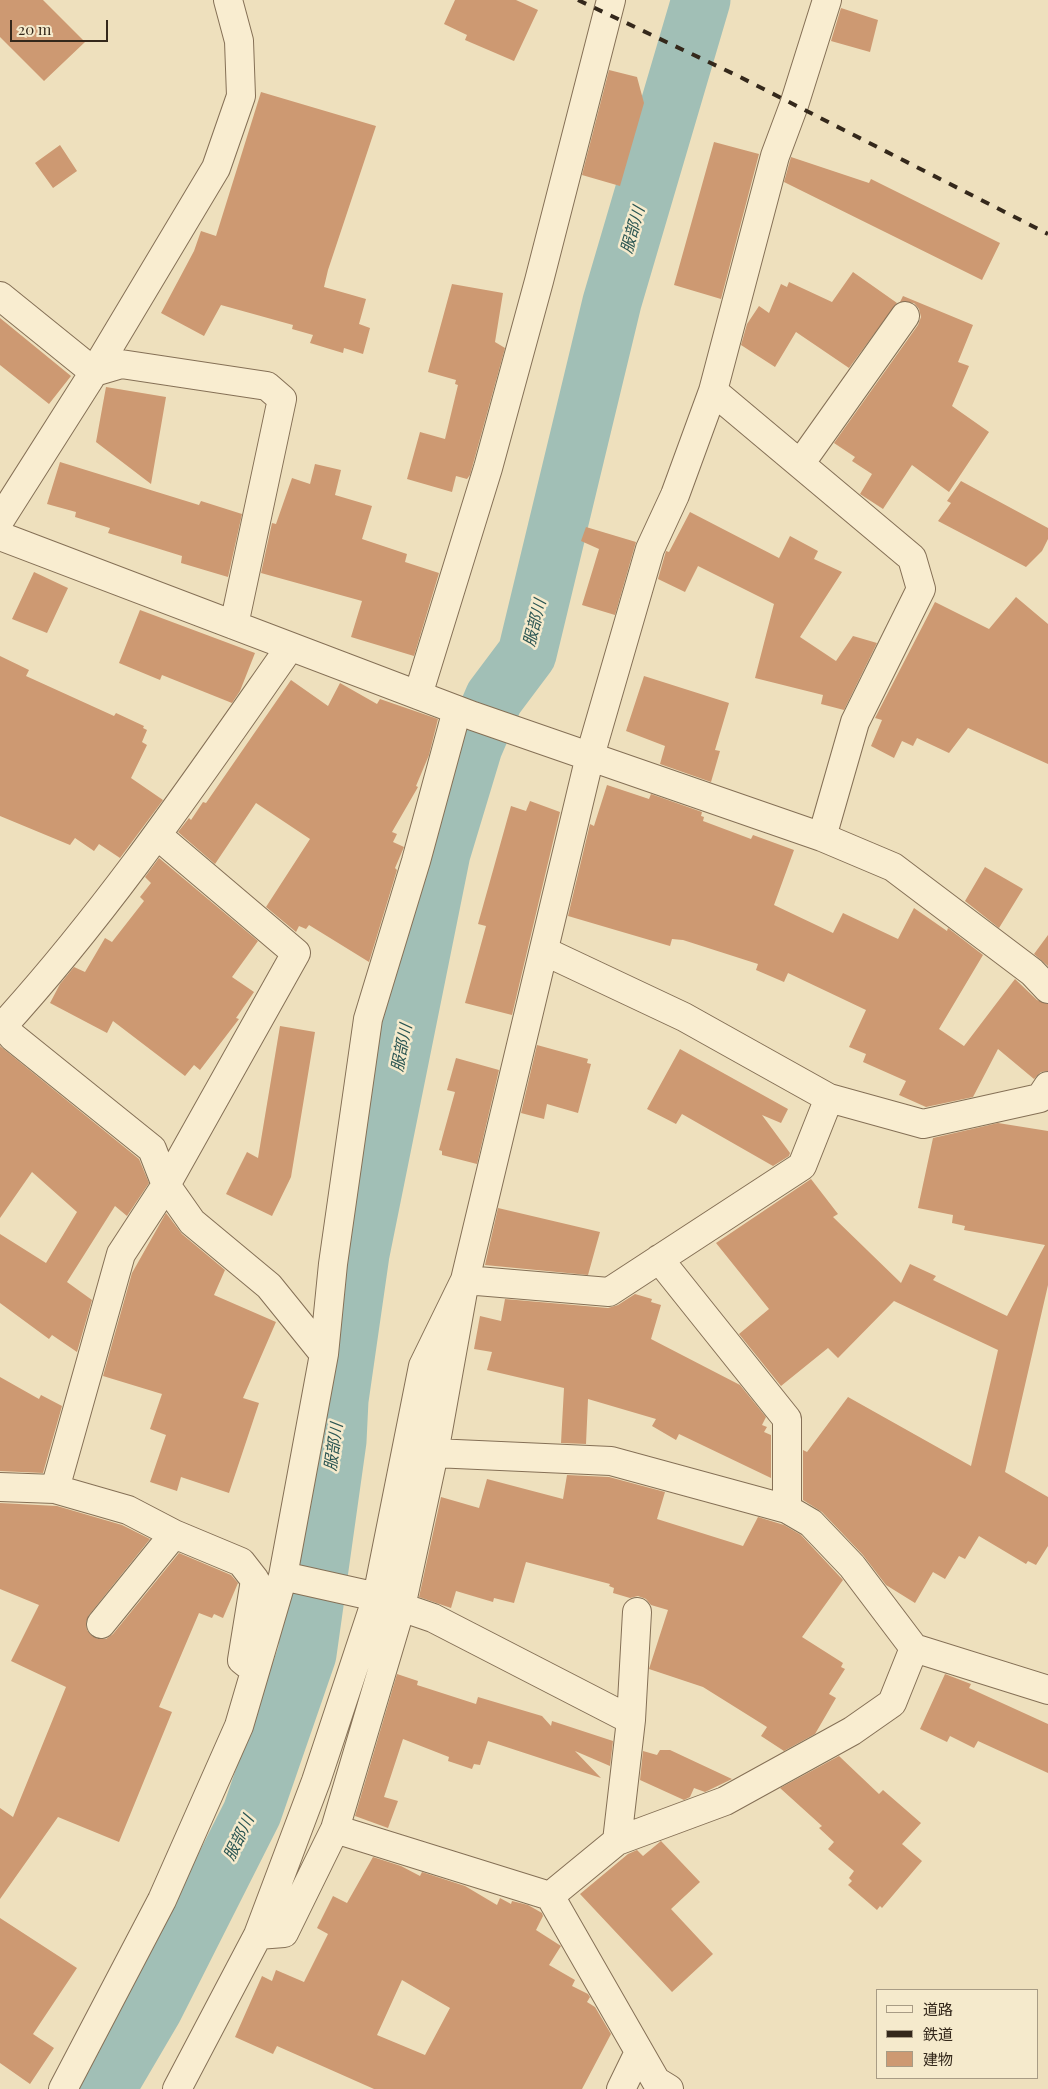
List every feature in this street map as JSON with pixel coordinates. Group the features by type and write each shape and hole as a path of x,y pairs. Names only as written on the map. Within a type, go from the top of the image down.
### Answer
{"street":[{"path":"0,520 94,372 216,168 241,96 239,41 228,0"},
{"path":"418,695 488,468 540,281 611,0"},
{"path":"176,2089 258,1935 384,1600 434,1452 465,1280 590,756 650,549 675,495 714,391 775,156 794,105 827,0"},
{"path":"0,296 94,372"},
{"path":"800,464 905,316"},
{"path":"94,372 121,364 267,386 282,399 234,626"},
{"path":"714,391 912,558 921,589 855,722 822,837"},
{"path":"0,536 457,710 822,837 893,867 1032,972 1048,989"},
{"path":"290,647 98,915 1,1028 152,1149 166,1185 192,1222 269,1286 324,1354"},
{"path":"62,2089 162,1900 239,1726 283,1576 324,1354 333,1264 368,1019 416,861 457,710"},
{"path":"54,1489 121,1254 166,1185 296,953 157,835"},
{"path":"544,951 684,1017 829,1098 923,1124 1040,1098 1048,1086"},
{"path":"465,1280 608,1292 802,1166 829,1098"},
{"path":"659,1259 787,1419 786,1509"},
{"path":"258,1935 284,1933 335,1829 384,1600 423,1366 465,1280"},
{"path":"434,1452 611,1460 786,1509 811,1523 852,1566 914,1648 1048,1690"},
{"path":"0,1487 54,1489 128,1510 174,1534 241,1562 255,1580 242,1660 255,1671"},
{"path":"101,1624 174,1534"},
{"path":"283,1576 384,1600 433,1618 631,1720"},
{"path":"617,1841 631,1720 637,1612"},
{"path":"550,1896 617,1841 725,1801 852,1732 892,1703 914,1648"},
{"path":"335,1829 550,1896 656,2081 669,2089"},
{"path":"621,2089 639,2052"}],"building":[{"path":"0,0 43,0 85,42 44,81 0,37"},
{"path":"455,0 516,0 538,10 514,61 465,40 467,35 444,24"},
{"path":"841,8 878,20 870,52 831,41"},
{"path":"609,70 637,77 644,103 620,186 582,175"},
{"path":"261,92 376,126 324,287 366,299 359,324 370,328 363,354 344,348 343,353 310,343 313,335 292,329 293,325 221,305 204,336 161,313 194,251 201,231 216,236"},
{"path":"714,142 759,154 721,299 674,285"},
{"path":"60,145 77,171 53,188 35,163"},
{"path":"791,157 869,183 871,179 1000,243 982,280 784,182"},
{"path":"853,272 897,303 849,368 796,332 775,367 741,345 747,324 759,306 769,313 781,284 787,287 789,282 832,302"},
{"path":"452,284 503,293 495,342 505,348 470,475 467,479 456,476 452,492 407,479 420,432 445,439 458,385 455,384 456,380 428,372"},
{"path":"903,296 973,325 958,362 969,366 952,406 989,432 949,492 912,465 883,509 860,494 872,474 852,461 855,457 834,443 918,325 921,317 919,309 914,303 900,302"},
{"path":"0,318 71,376 49,404 0,365"},
{"path":"106,387 166,397 151,484 96,442"},
{"path":"60,462 199,505 201,501 242,514 228,577 181,563 182,556 108,533 110,528 75,517 76,512 47,504"},
{"path":"315,464 341,470 335,495 372,506 362,539 407,554 405,562 439,573 414,656 351,637 362,601 261,573 272,523 276,524 292,478 310,484"},
{"path":"961,481 1048,528 1048,539 1042,551 1026,567 938,521 951,503 947,501"},
{"path":"690,512 779,558 790,536 818,551 814,559 842,572 800,637 836,661 853,636 877,643 844,710 821,704 823,695 755,678 774,604 698,566 685,592 658,579 666,551 669,552"},
{"path":"586,527 636,542 615,615 582,605 599,549 581,541"},
{"path":"34,572 68,588 47,633 12,619"},
{"path":"1016,597 1048,624 1048,764 968,728 949,753 917,738 913,746 902,741 894,758 871,746 882,720 875,718 935,602 989,629"},
{"path":"140,610 255,653 240,691 232,703 162,675 160,680 119,663"},
{"path":"0,656 29,670 26,676 114,716 116,713 144,726 143,728 147,730 142,742 147,745 131,778 163,800 120,858 99,844 94,851 75,838 70,845 0,816"},
{"path":"644,676 729,703 715,750 720,751 711,782 660,764 665,746 626,731"},
{"path":"291,680 328,706 340,683 377,704 380,699 438,719 429,755 416,786 418,787 392,832 397,834 393,842 404,847 395,868 397,870 369,962 309,925 306,929 299,926 296,932 266,907 310,839 256,803 215,864 178,832 189,818 191,820 203,802 206,803"},
{"path":"607,785 649,799 651,794 702,812 703,821 751,839 753,835 794,850 774,905 833,933 843,913 898,939 914,908 947,931 948,928 983,955 939,1029 964,1046 1015,979 1037,1000 1048,1004 1048,1071 1041,1072 1034,1079 998,1049 973,1097 926,1107 899,1095 906,1081 863,1062 866,1054 849,1047 866,1010 788,973 784,982 756,970 758,964 683,940 672,939 670,946 568,916 590,824 594,826"},
{"path":"530,801 560,812 512,1015 465,1003 486,926 478,924 511,806 526,811"},
{"path":"159,858 258,941 232,977 254,992 236,1018 239,1019 200,1070 194,1065 185,1076 113,1021 107,1033 50,1003 60,984 74,967 85,972 105,938 112,942 144,901 140,897 151,883 145,877"},
{"path":"985,867 1023,889 999,928 965,901"},
{"path":"1048,935 1048,966 1034,954"},
{"path":"280,1026 315,1032 291,1177 272,1216 226,1194 247,1152 258,1158"},
{"path":"537,1045 588,1059 587,1063 591,1064 578,1113 547,1104 544,1119 521,1113"},
{"path":"0,1046 139,1159 149,1183 127,1216 115,1206 67,1282 92,1300 77,1352 52,1335 49,1339 0,1303 0,1234 46,1263 77,1212 32,1172 0,1218"},
{"path":"680,1049 788,1109 781,1123 762,1115 790,1153 789,1156 773,1166 682,1114 676,1124 647,1109"},
{"path":"456,1058 499,1070 477,1164 442,1155 442,1151 439,1150 455,1092 447,1090"},
{"path":"998,1123 1048,1131 1048,1285 1005,1472 1048,1497 1048,1546 1036,1565 1028,1561 1026,1564 979,1536 965,1559 959,1556 945,1579 933,1572 915,1603 886,1585 863,1555 822,1512 803,1500 803,1450 807,1452 848,1397 971,1466 998,1350 894,1301 838,1358 828,1348 781,1386 739,1334 769,1309 716,1243 811,1179 838,1214 833,1217 901,1283 910,1264 936,1276 933,1280 1007,1316 1045,1245 964,1230 965,1226 952,1223 953,1215 918,1208 933,1138"},
{"path":"498,1208 600,1232 588,1275 485,1265"},
{"path":"166,1213 182,1234 225,1270 214,1295 276,1322 243,1398 259,1403 229,1493 181,1477 177,1491 150,1482 166,1435 150,1429 162,1394 103,1376 132,1273"},
{"path":"635,1294 652,1299 651,1302 661,1305 651,1339 740,1385 766,1417 762,1425 767,1427 764,1432 771,1435 771,1478 679,1434 676,1440 652,1426 656,1419 588,1399 586,1444 561,1443 564,1388 487,1370 492,1352 474,1349 480,1316 501,1321 505,1299 608,1308 618,1305"},
{"path":"0,1377 39,1399 41,1395 62,1406 43,1473 0,1471"},
{"path":"567,1475 609,1477 665,1492 657,1519 743,1546 758,1517 784,1525 801,1535 843,1580 802,1637 843,1663 841,1667 845,1669 829,1694 836,1698 815,1734 784,1751 761,1736 767,1727 703,1687 649,1669 668,1610 651,1605 646,1599 638,1596 630,1598 613,1593 614,1588 609,1586 610,1584 526,1562 514,1603 494,1598 493,1602 456,1591 451,1608 419,1597 441,1497 479,1508 487,1479 563,1499"},
{"path":"0,1503 57,1506 122,1525 150,1539 89,1615 86,1622 87,1630 98,1639 106,1639 113,1634 179,1553 231,1575 238,1583 223,1618 214,1614 212,1618 199,1613 159,1707 172,1712 119,1842 58,1817 0,1899 0,1808 13,1817 66,1687 11,1661 39,1605 0,1589"},
{"path":"397,1674 418,1681 417,1685 476,1704 478,1697 542,1716 551,1726 552,1721 613,1741 610,1766 575,1751 601,1778 488,1741 480,1765 474,1764 472,1769 448,1761 449,1757 403,1739 384,1797 398,1801 388,1828 355,1816"},
{"path":"945,1674 971,1684 969,1688 1048,1724 1048,1773 978,1741 974,1748 950,1736 947,1742 920,1729"},
{"path":"660,1750 670,1750 732,1779 705,1792 694,1788 690,1797 684,1800 640,1780 643,1751 657,1755"},
{"path":"839,1756 879,1794 883,1790 921,1823 902,1844 922,1861 882,1908 880,1906 877,1910 848,1885 852,1881 849,1878 854,1871 828,1849 834,1842 819,1828 822,1826 780,1788"},
{"path":"661,1841 700,1882 671,1909 713,1954 672,1992 580,1894 628,1854 637,1850 643,1856"},
{"path":"373,1857 401,1866 420,1876 422,1872 465,1886 497,1905 500,1898 511,1904 512,1901 528,1905 542,1913 543,1916 536,1930 561,1946 549,1965 575,1980 572,1986 588,1994 590,1997 587,2002 595,2007 611,2034 582,2089 374,2089 277,2046 273,2054 235,2037 262,1976 272,1981 276,1970 304,1982 328,1934 317,1928 333,1896 347,1903","holes":["402,1980 450,2008 425,2055 377,2035"]},
{"path":"0,1918 77,1968 33,2034 54,2048 30,2084 0,2063"}],"waterway":[{"name":"服部川","path":"106,2089 154,2007 252,1813 307,1654 337,1441 339,1400 360,1254 441,853 473,747 494,698 527,654 612,302 701,0"}],"railway":[{"path":"578,0 738,76 1048,234"}]}
